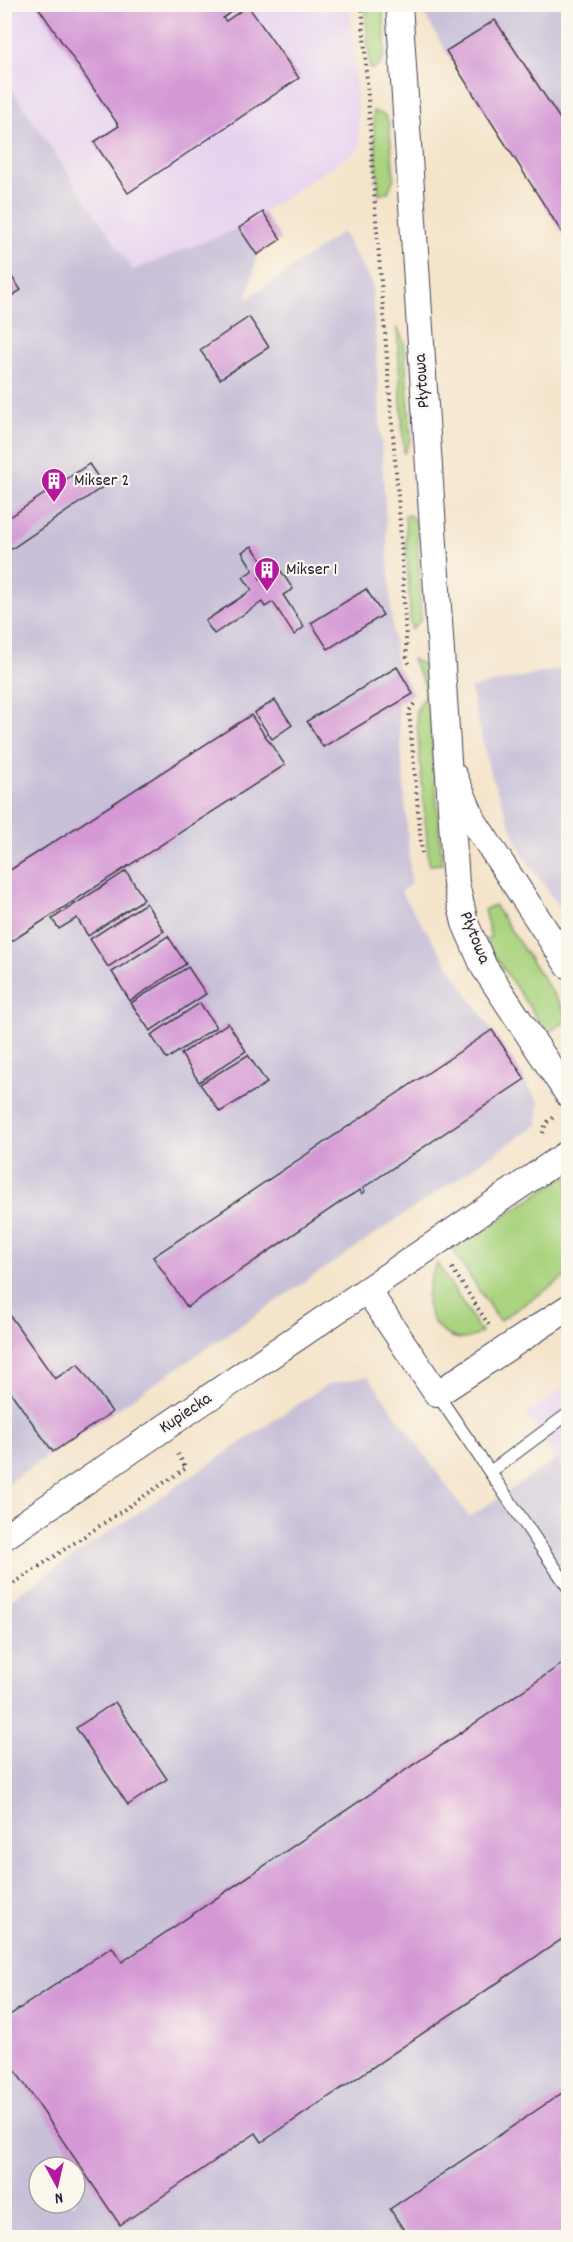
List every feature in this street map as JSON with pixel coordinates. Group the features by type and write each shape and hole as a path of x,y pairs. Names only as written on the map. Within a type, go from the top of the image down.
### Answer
{"street":[{"name":"Płytowa","path":"399,4 456,884 465,923 484,967 557,1070 568,1094"},
{"name":"Płytowa","path":"447,758 474,822 568,966"},
{"name":"Kupiecka","path":"4,1537 568,1153"},
{"path":"368,1291 437,1394 568,1308"}],"lane":[{"path":"437,1394 568,1587"},
{"path":"490,1472 568,1414"}],"path":[{"path":"362,4 400,523 407,659 414,673"},
{"path":"419,697 409,711 423,861"},
{"path":"4,1590 186,1468 163,1430"}],"shaded area":[{"path":"4,5 350,5 360,148 239,228 133,270 5,77"},
{"path":"423,5 568,5 568,236 446,51 424,14"},
{"path":"4,77 133,270 239,228 257,255 247,299 342,232 372,283 392,624 397,667 413,694 398,703 411,883 401,892 539,1103 538,1124 5,1485"},
{"path":"568,667 568,920 522,854 489,769 470,688"},
{"path":"368,1376 469,1517 557,1459 568,1476 568,2237 5,2238 5,1603 326,1385"},
{"path":"568,1385 568,1476 525,1414"}],"green space":[{"path":"365,5 382,5 385,32 382,61 377,67 370,69"},
{"path":"373,111 385,115 389,124 394,178 388,192 379,195"},
{"path":"397,327 404,342 411,439 404,454"},
{"path":"405,515 409,515 417,522 421,620 411,630"},
{"path":"412,659 426,666 442,864 429,865 416,711 425,690"},
{"path":"494,905 568,1016 568,1020 547,1033 484,940 491,937 484,910"},
{"path":"568,1174 568,1275 499,1321 453,1250"},
{"path":"437,1263 481,1332 473,1337 464,1339 449,1336 436,1325 431,1317 427,1297"}],"building":[{"path":"36,4 243,4 223,18 226,21 248,6 299,78 128,193 94,142 119,126"},
{"path":"495,20 568,131 568,237 566,239 446,51"},
{"path":"263,212 281,239 257,255 239,228"},
{"path":"4,266 21,290 4,301"},
{"path":"249,317 269,347 220,379 200,350"},
{"name":"Mikser 2","path":"89,464 104,486 4,554 4,521"},
{"name":"Mikser 1","path":"252,546 268,570 259,577 261,580 279,568 293,589 283,595 304,627 294,635 273,602 265,607 262,602 214,634 205,621 252,590 243,577 253,570 242,552"},
{"path":"366,589 383,615 328,649 311,623"},
{"path":"397,667 413,694 323,747 307,721"},
{"path":"275,700 292,725 272,739 254,713"},
{"path":"251,715 285,765 4,946 4,874"},
{"path":"126,871 144,899 88,936 77,918 59,929 52,919"},
{"path":"146,903 164,931 108,967 90,939"},
{"path":"168,936 186,964 130,1001 112,972"},
{"path":"188,967 206,994 150,1031 131,1003"},
{"path":"200,1003 216,1027 167,1059 151,1035"},
{"path":"228,1023 246,1051 199,1082 181,1054"},
{"path":"492,1030 525,1079 363,1188 365,1192 362,1194 360,1190 348,1197 187,1307 153,1257"},
{"path":"248,1055 267,1083 220,1112 200,1084"},
{"path":"4,1307 55,1379 78,1364 112,1412 53,1452 4,1383"},
{"path":"568,1660 568,1935 262,2142 256,2133 120,2225 87,2176 87,2155 73,2155 4,2054 4,2019 112,1947 122,1962"},
{"path":"115,1702 167,1779 128,1805 76,1728"},
{"path":"568,2089 568,2238 409,2238 390,2209"}],"place":[{"name":"Mikser 2","path":"54,504"},
{"name":"Mikser 1","path":"267,593"}]}
